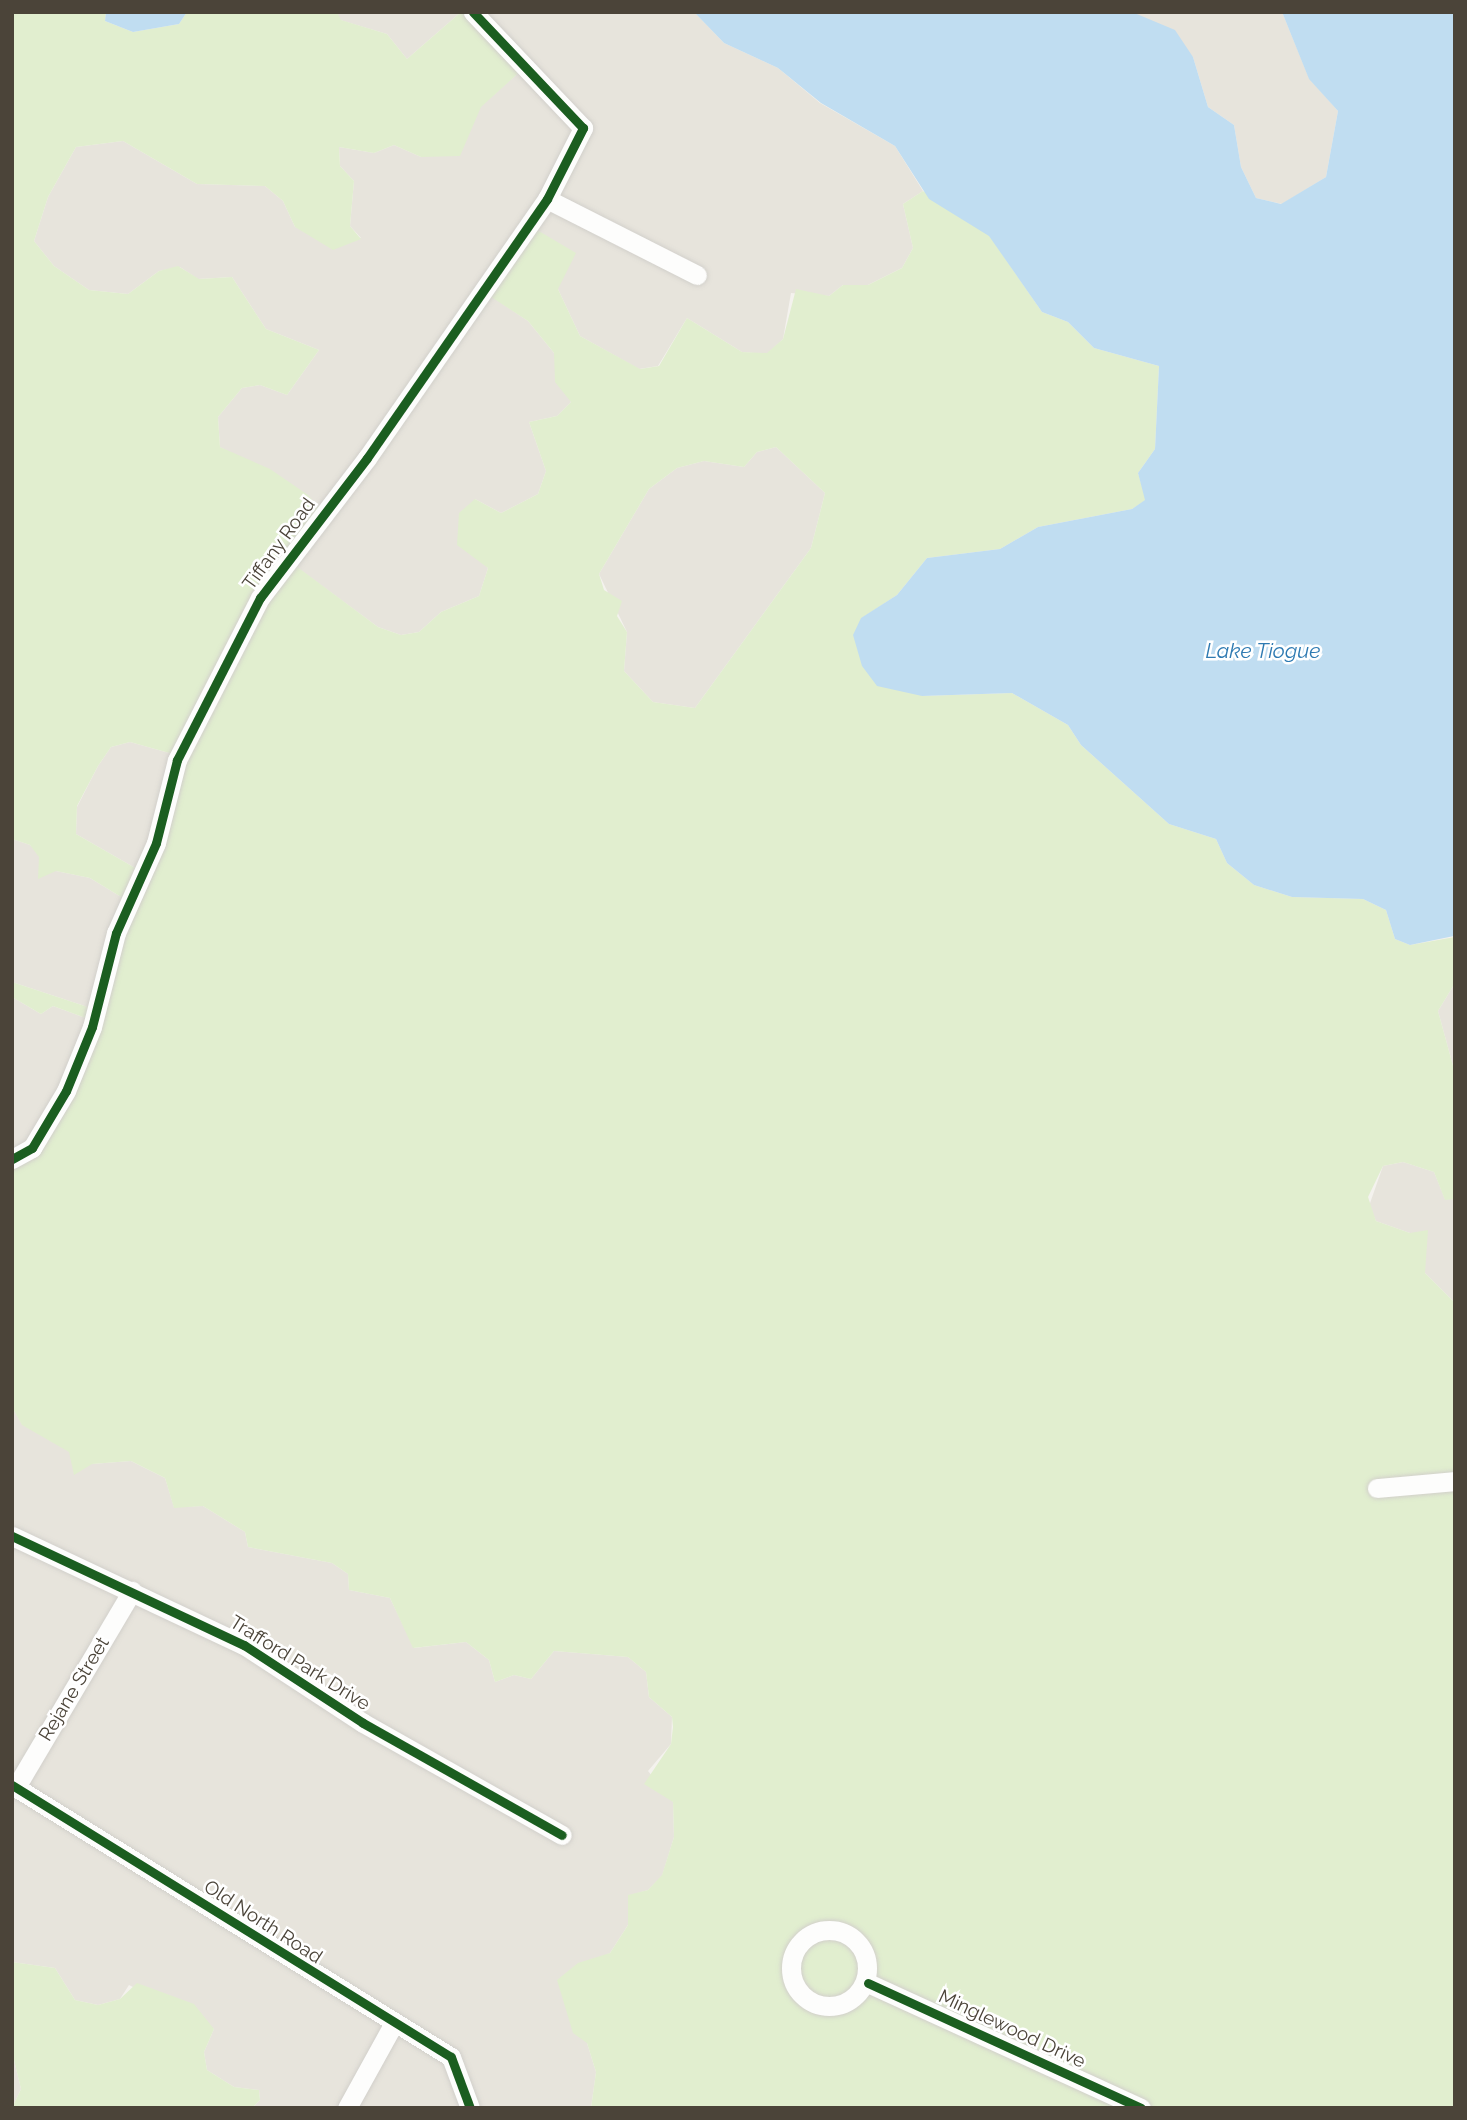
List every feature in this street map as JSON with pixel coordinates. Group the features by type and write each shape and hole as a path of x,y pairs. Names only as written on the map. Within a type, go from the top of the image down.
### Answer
{"street":[{"name":"Tiffany Road","path":"12,1159 32,1148 66,1091 92,1027 116,933 156,843 177,760 260,598 366,458 547,199 583,128 473,12"},
{"path":"547,199 697,275"},
{"path":"1377,1488 1455,1480"},
{"name":"Trafford Park Drive","path":"12,1536 244,1645 363,1723 562,1835"},
{"name":"Rejane Street","path":"14,1786 132,1591"},
{"name":"Old North Road","path":"14,1786 451,2057 470,2108"},
{"path":"831,1930 856,1939 867,1962 867,1983 855,1998 830,2007 806,2001 792,1979 792,1955 806,1934 831,1930"},
{"name":"Minglewood Drive","path":"867,1983 1142,2108"},
{"path":"347,2108 394,2023"}],"shaded area":[{"path":"337,12 461,12 407,59 387,34 340,20"},
{"path":"475,12 694,12 724,43 778,68 820,103 895,146 923,191 903,204 913,248 902,268 868,285 843,285 829,296 791,293 783,339 767,354 742,352 687,318 658,366 639,369 580,336 558,289 485,292 528,321 554,353 571,402 557,416 529,422 546,471 538,494 501,513 475,499 473,551 488,568 479,596 441,612 419,632 401,635 378,627 291,563 231,453 220,447 218,417 242,388 260,385 287,395 319,350 266,329 232,277 198,279 180,267 159,271 128,294 89,290 54,266 34,241 48,197 76,147 123,141 197,184 265,186 283,201 295,227 361,238 350,226 354,181 340,166 339,147 374,153 394,145 421,157 465,133 481,106 525,67"},
{"path":"1132,12 1282,12 1309,78 1338,111 1326,177 1282,204 1256,198 1241,167 1234,125 1208,107 1193,57"},
{"path":"776,447 825,493 811,548 695,708 653,702 624,671 627,632 599,574 649,489 677,468 704,461 744,467 757,452"},
{"path":"130,742 180,756 144,873 76,834 77,807 98,766 111,747"},
{"path":"12,839 30,845 56,871 90,878 131,903 97,1010 12,982"},
{"path":"1455,983 1455,1073 1438,1011"},
{"path":"12,997 41,1014 53,1006 91,1020 67,1092 12,1161"},
{"path":"1403,1162 1434,1172 1445,1199 1455,1199 1455,1303 1425,1273 1410,1233 1376,1221 1369,1206 1383,1166"},
{"path":"12,1407 22,1424 92,1464 131,1461 165,1478 174,1507 203,1506 245,1532 248,1547 332,1563 348,1574 349,1590 390,1598 414,1648 466,1642 489,1660 495,1682 514,1675 531,1679 554,1651 628,1657 646,1672 649,1697 672,1717 671,1744 648,1771 673,1802 674,1837 662,1876 648,1890 628,1896 628,1925 610,1953 585,1965 587,2043 596,2072 591,2108 252,2108 260,2100 259,2090 234,2087 207,2070 204,2052 214,2029 129,1985 120,1999 98,2005 75,2000 55,1968 12,1962"},
{"path":"12,2052 21,2089 12,2108"}],"green space":[{"path":"12,12 106,12 105,21 133,32 179,24 187,12 337,12 341,20 387,34 407,59 461,12 475,12 525,67 481,107 460,156 421,157 394,145 374,153 339,147 340,166 354,181 350,226 361,239 333,250 295,227 283,201 265,186 197,184 123,141 76,147 48,197 34,241 54,266 89,290 128,294 159,271 178,266 199,279 232,277 266,329 319,350 287,395 260,385 242,388 218,417 220,447 270,469 308,495 325,515 292,563 378,627 401,635 419,632 441,612 479,596 488,568 457,545 459,513 475,499 501,513 538,494 546,471 529,422 557,416 571,402 555,382 554,353 528,321 485,293 532,227 576,253 558,289 580,336 640,369 659,366 687,318 742,352 767,353 783,339 796,289 829,296 843,285 868,285 902,268 913,248 903,204 923,191 989,235 1042,312 1068,322 1094,348 1159,366 1155,449 1138,473 1146,500 1132,509 1038,527 1000,549 927,558 897,595 862,618 922,696 1012,693 1068,725 1081,745 1169,824 1216,839 1227,863 1254,885 1292,897 1363,899 1386,910 1395,939 1410,945 1455,937 1455,983 1438,1011 1455,1073 1455,1199 1445,1200 1434,1172 1403,1162 1383,1166 1368,1197 1376,1221 1410,1233 1428,1230 1425,1273 1455,1303 1455,2108 591,2108 596,2072 587,2043 573,2033 557,1980 578,1963 610,1953 628,1925 628,1895 648,1890 662,1875 674,1837 673,1802 644,1784 671,1744 672,1717 649,1697 646,1672 628,1657 554,1651 531,1679 514,1675 495,1682 489,1660 466,1642 413,1648 390,1598 349,1590 348,1574 332,1563 248,1547 245,1532 203,1506 174,1508 165,1478 131,1461 92,1464 74,1475 69,1452 22,1425 12,1407 12,1161 34,1147 91,1020 53,1006 41,1014 12,997 12,982 97,1010 131,903 90,878 56,871 38,879 39,857 30,845 12,839","holes":["776,447 825,493 811,548 695,708 653,702 624,671 627,632 617,616 622,601 604,590 599,574 649,489 677,468 704,461 744,467 757,452","130,742 180,756 144,873 76,834 77,806 98,766 111,747"]},
{"path":"12,1962 55,1968 75,2000 98,2005 120,1999 137,1983 194,2004 214,2029 204,2052 207,2070 234,2087 259,2090 260,2100 252,2108 12,2108 21,2089 12,2052"}],"water":[{"path":"106,12 187,12 179,24 133,32 105,21"},
{"name":"Lake Tiogue","path":"694,12 1132,12 1175,30 1193,57 1208,107 1234,125 1241,167 1256,198 1281,204 1326,177 1338,111 1309,79 1282,12 1455,12 1454,936 1410,945 1395,939 1386,910 1363,899 1292,897 1254,885 1227,863 1216,839 1169,824 1081,745 1068,725 1012,693 922,696 877,686 862,666 853,635 861,618 897,595 927,558 1000,549 1038,527 1132,509 1145,500 1138,473 1155,449 1159,366 1094,348 1068,322 1042,312 989,236 929,199 895,146 821,103 778,68 724,43"}],"cycle path":[{"path":"12,1159 32,1148 66,1091 92,1027 116,933 156,843 177,760 260,598 367,458 547,199 583,128 473,12"},
{"path":"12,1536 244,1645 363,1723 562,1835"},
{"path":"12,1785 451,2057 470,2108"},
{"path":"868,1983 1141,2108"}]}
